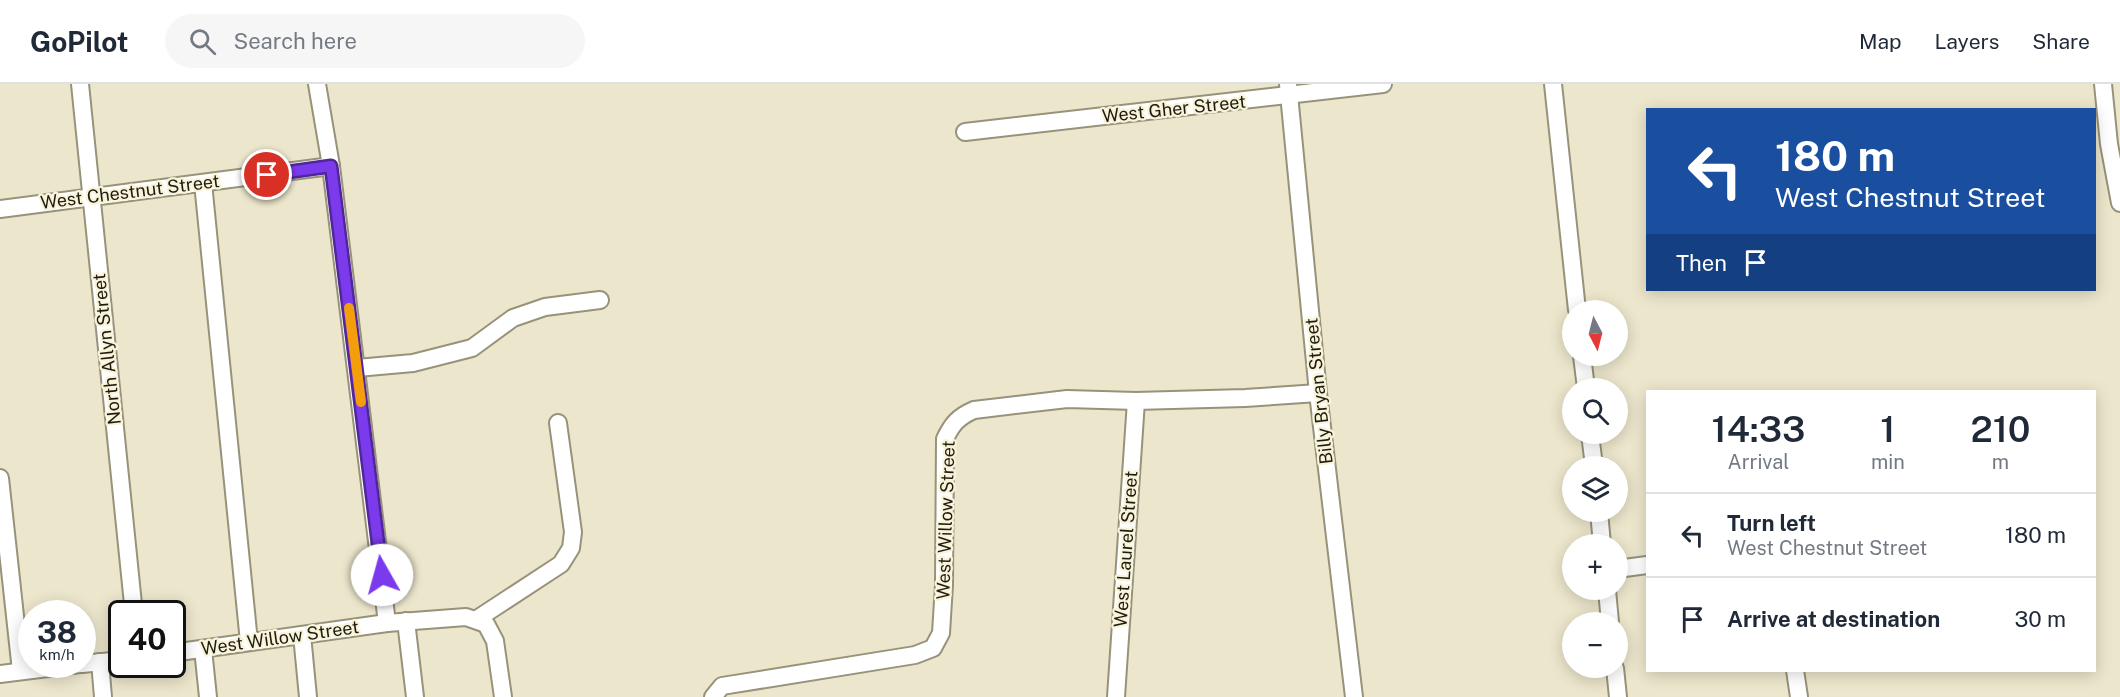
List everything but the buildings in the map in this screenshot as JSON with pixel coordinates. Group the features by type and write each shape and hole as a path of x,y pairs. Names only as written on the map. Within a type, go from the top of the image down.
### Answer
{"street":[{"name":"North Allyn Street","path":"80,84 134,600"},
{"path":"317,84 331,166 387,623"},
{"name":"West Gher Street","path":"965,132 1289,90 1383,84"},
{"path":"1553,84 1576,300"},
{"path":"2103,84 2109,144 2120,203"},
{"name":"Billy Bryan Street","path":"1289,90 1318,393 1354,697"},
{"name":"West Chestnut Street","path":"0,208 331,166"},
{"path":"202,183 249,642"},
{"path":"357,368 413,363 472,348 513,318 545,307 600,300"},
{"name":"West Willow Street","path":"713,697 722,686 915,655 933,648 941,633 944,585 945,439 952,424 963,414 974,410 1066,399 1136,401 1251,398 1318,393"},
{"name":"West Laurel Street","path":"1116,697 1136,401"},
{"path":"503,697 495,641 486,624 477,619 561,564 571,548 573,532 558,423"},
{"path":"0,478 18,643"},
{"path":"1628,568 1646,565"},
{"name":"West Willow Street","path":"186,651 387,623 466,617 477,619"},
{"path":"406,621 415,697"},
{"path":"302,635 308,697"},
{"path":"203,649 208,697"},
{"path":"96,662 108,661"},
{"path":"100,662 103,697"},
{"path":"0,674 18,671"},
{"path":"1795,672 1799,697"},
{"path":"1616,678 1618,697"}],"slow traffic":[{"path":"349,308 361,402"}],"route":[{"path":"267,175 331,166 382,575"}]}
